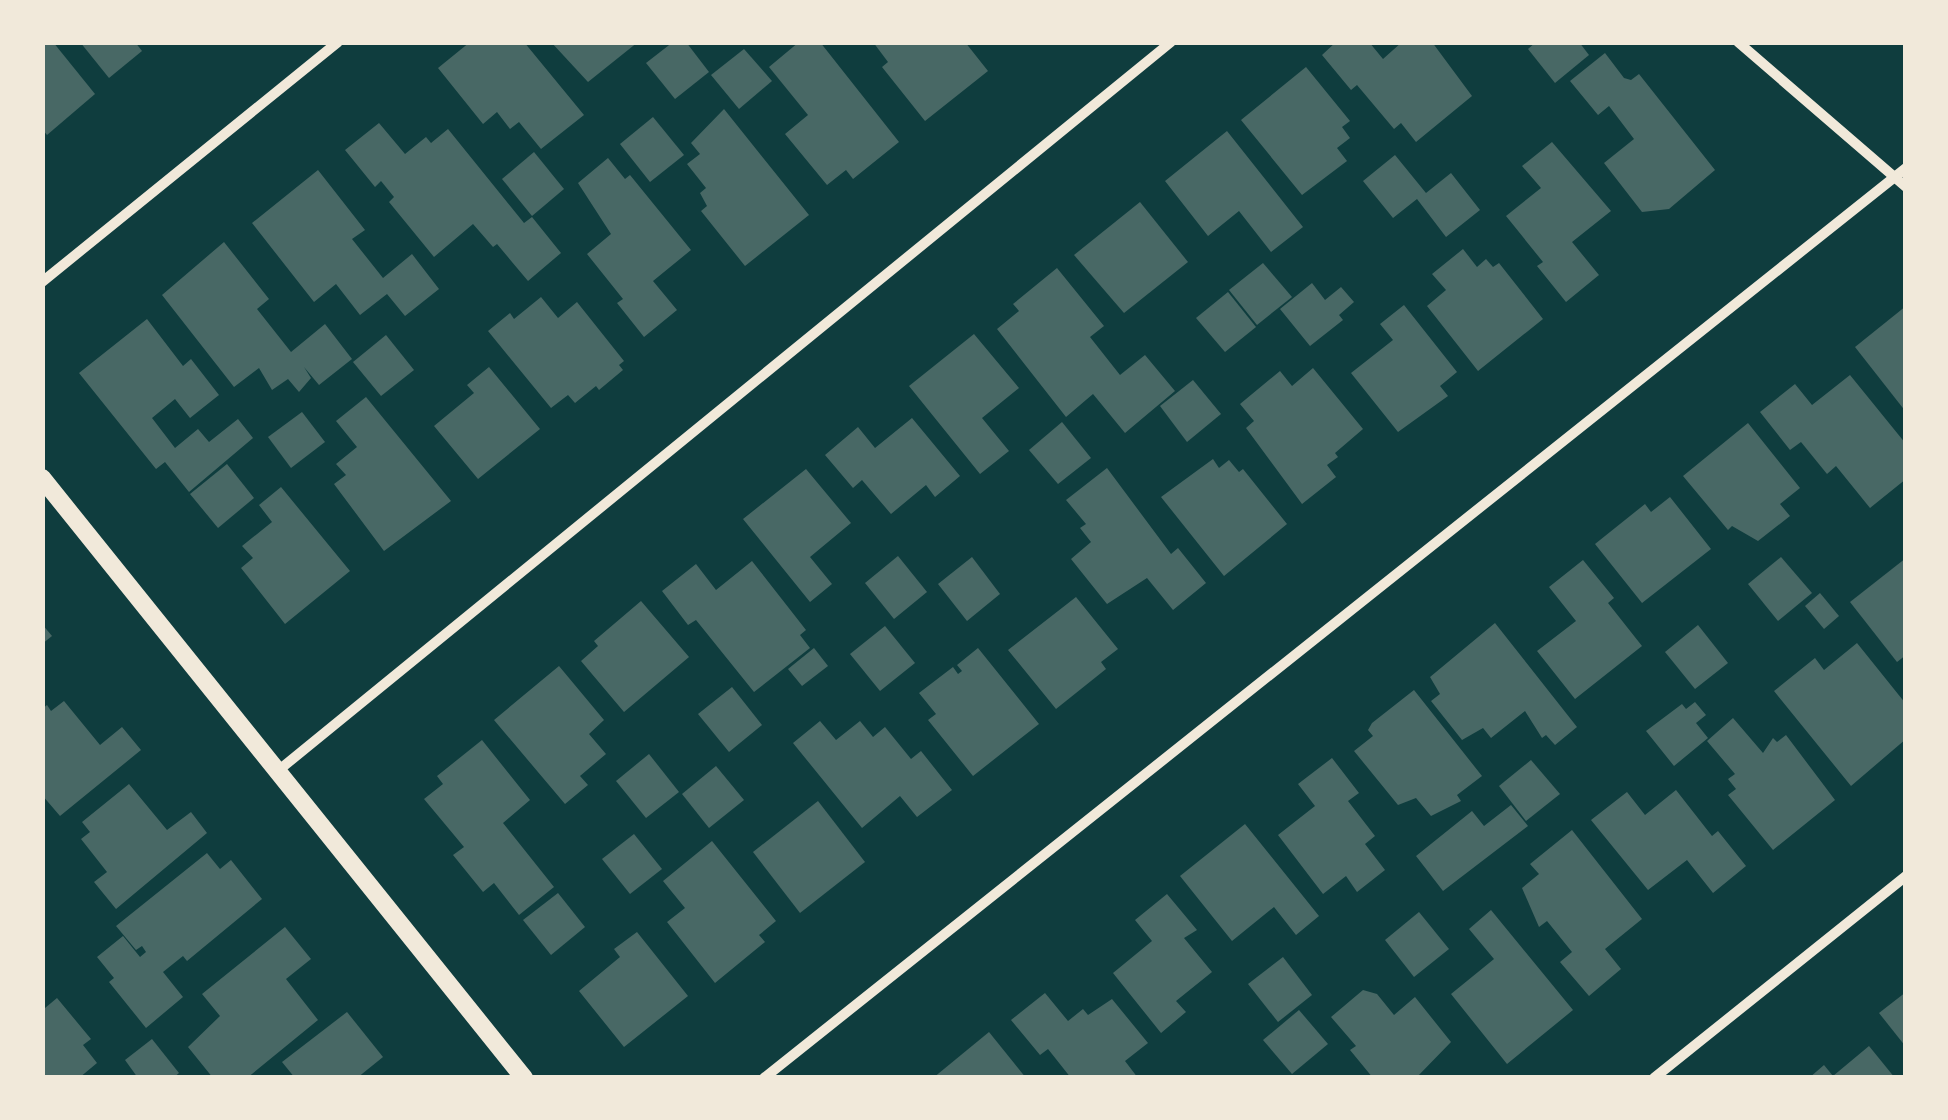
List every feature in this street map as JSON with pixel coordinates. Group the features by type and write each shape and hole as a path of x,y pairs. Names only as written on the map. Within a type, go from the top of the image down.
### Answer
{"street":[{"path":"42,282 338,42"},
{"path":"279,770 1171,42"},
{"path":"1738,42 1906,186"},
{"path":"764,1078 1906,168"},
{"path":"42,478 524,1078"},
{"path":"1654,1078 1906,876"}],"building":[{"path":"42,42 53,42 95,94 47,135 42,129"},
{"path":"80,42 135,42 142,51 109,78"},
{"path":"470,42 524,42 584,115 541,149 519,122 510,129 497,112 483,124 438,68"},
{"path":"551,42 638,42 588,82"},
{"path":"673,42 686,42 709,72 675,99 646,63"},
{"path":"799,42 820,42 899,142 853,179 846,170 827,185 785,134 808,115 769,67"},
{"path":"873,42 965,42 988,71 925,121 882,67 888,62"},
{"path":"1336,42 1369,42 1383,59 1402,42 1432,42 1472,96 1416,142 1401,123 1394,129 1357,85 1351,90 1322,55"},
{"path":"1536,42 1579,42 1589,55 1555,83 1528,49"},
{"path":"744,49 772,81 739,109 711,75"},
{"path":"1605,53 1624,78 1631,80 1639,74 1715,170 1669,209 1642,212 1604,163 1634,139 1609,106 1598,115 1570,81"},
{"path":"1306,67 1350,121 1342,127 1350,138 1337,148 1347,161 1302,195 1241,120"},
{"path":"724,109 809,215 745,266 701,211 707,206 700,193 706,188 687,164 700,154 691,143"},
{"path":"653,117 684,155 650,182 620,144"},
{"path":"379,123 405,154 426,137 431,143 448,129 524,223 532,217 561,253 528,281 497,244 493,247 473,224 434,257 389,202 394,197 381,181 375,187 345,150"},
{"path":"1227,131 1303,227 1271,252 1239,211 1208,236 1165,181"},
{"path":"1552,142 1611,211 1572,242 1599,275 1566,302 1537,266 1543,262 1506,216 1541,188 1522,166"},
{"path":"534,152 564,189 532,216 502,179"},
{"path":"1395,155 1426,193 1451,173 1480,210 1446,237 1417,199 1393,218 1363,181"},
{"path":"608,158 625,179 630,175 691,250 653,281 677,310 644,337 617,303 623,299 587,254 611,234 578,183"},
{"path":"318,170 365,230 352,239 383,278 412,254 439,289 405,316 387,294 360,315 336,284 314,302 252,223"},
{"path":"1140,202 1188,262 1124,313 1074,255"},
{"path":"224,242 269,299 257,309 291,352 325,324 352,359 319,385 304,367 311,378 299,392 288,379 272,390 259,368 234,387 162,295"},
{"path":"1463,249 1477,267 1486,259 1493,267 1499,263 1543,319 1478,371 1427,306 1446,290 1432,274"},
{"path":"1263,263 1292,297 1257,325 1229,290"},
{"path":"1057,268 1104,326 1090,337 1120,375 1145,355 1175,391 1125,433 1093,394 1066,417 997,329 1019,311 1013,304"},
{"path":"1312,283 1325,300 1341,287 1354,302 1339,315 1343,320 1310,346 1280,309"},
{"path":"1228,292 1256,327 1225,352 1196,318"},
{"path":"541,297 558,318 577,302 624,361 619,365 623,370 599,390 596,386 575,403 568,395 551,408 488,331 510,313 514,319"},
{"path":"1404,305 1457,372 1440,386 1448,396 1398,432 1351,373 1393,340 1380,324"},
{"path":"1906,306 1906,412 1855,347"},
{"path":"147,319 183,366 191,359 219,395 190,418 175,399 152,418 175,448 198,429 209,442 238,419 253,438 189,492 165,462 156,469 79,373"},
{"path":"974,334 1019,388 982,418 1009,451 980,474 909,386"},
{"path":"386,335 414,370 381,396 353,362"},
{"path":"489,367 540,429 478,479 434,426 474,393 467,385"},
{"path":"1313,368 1363,429 1327,465 1336,477 1302,504 1246,428 1254,421 1240,404 1280,371 1292,386"},
{"path":"1850,375 1906,444 1906,479 1870,508 1836,466 1827,474 1801,442 1790,450 1760,412 1795,384 1812,405"},
{"path":"1193,380 1221,414 1187,442 1160,406"},
{"path":"366,397 451,501 384,551 334,484 346,475 336,464 357,447 336,421"},
{"path":"302,412 325,442 291,468 268,437"},
{"path":"912,418 960,476 935,497 926,485 891,514 862,480 853,488 825,455 858,427 875,448"},
{"path":"1062,422 1091,458 1058,484 1029,450"},
{"path":"1748,423 1800,488 1780,504 1790,516 1758,541 1732,526 1728,530 1683,476"},
{"path":"1213,459 1219,468 1229,460 1239,472 1243,469 1287,524 1224,576 1161,497"},
{"path":"227,464 254,498 218,528 190,494"},
{"path":"1107,468 1171,554 1178,548 1206,583 1173,610 1147,578 1107,604 1071,559 1091,542 1080,528 1086,524 1066,500"},
{"path":"806,469 851,523 810,557 832,584 810,602 743,519"},
{"path":"281,487 350,571 285,624 241,568 253,558 242,546 272,522 259,505"},
{"path":"1670,497 1711,549 1642,603 1595,544 1645,504 1651,512"},
{"path":"898,556 927,592 894,619 865,583"},
{"path":"972,557 1000,594 967,621 938,584"},
{"path":"1781,557 1812,593 1778,621 1748,584"},
{"path":"1906,558 1906,655 1897,662 1850,602"},
{"path":"1583,560 1614,598 1608,603 1642,646 1575,699 1537,651 1576,621 1549,587"},
{"path":"752,561 806,630 800,635 810,648 754,692 696,620 688,625 662,591 696,564 716,590"},
{"path":"1820,593 1839,616 1824,629 1805,606"},
{"path":"1076,597 1118,649 1101,662 1106,669 1056,709 1008,650"},
{"path":"641,601 689,657 624,712 581,661 598,646 594,641"},
{"path":"1495,623 1577,727 1555,745 1546,735 1542,738 1525,711 1491,738 1483,728 1462,740 1431,701 1440,694 1430,677"},
{"path":"42,624 52,636 42,644"},
{"path":"1698,625 1728,663 1695,689 1665,652"},
{"path":"885,626 915,663 880,691 850,654"},
{"path":"1857,643 1906,704 1906,739 1851,786 1774,691 1815,658 1824,670"},
{"path":"814,648 828,666 802,686 788,669"},
{"path":"978,648 1039,724 973,776 928,720 936,714 919,693 953,667 958,674 962,671 957,665"},
{"path":"559,666 604,720 589,734 606,754 580,776 588,785 565,804 494,720"},
{"path":"732,687 762,725 729,752 698,714"},
{"path":"1414,690 1482,776 1457,795 1461,801 1431,816 1416,798 1398,805 1354,751 1373,736 1368,730 1372,723"},
{"path":"64,701 100,745 122,727 141,750 60,816 42,795 42,709 47,705 51,711"},
{"path":"1695,702 1706,715 1696,723 1708,738 1674,766 1646,731 1682,704 1686,709"},
{"path":"1733,718 1763,753 1773,738 1777,742 1786,735 1835,800 1773,850 1728,795 1736,789 1728,779 1735,774 1707,741"},
{"path":"820,721 836,740 860,721 873,737 885,727 911,759 921,751 952,790 917,817 900,796 862,828 793,743"},
{"path":"482,740 530,800 503,823 554,887 519,915 494,883 483,892 453,855 464,847 424,799 443,784 437,776"},
{"path":"649,754 679,792 646,818 616,781"},
{"path":"1332,758 1359,793 1348,801 1375,836 1365,844 1385,870 1357,892 1346,876 1323,894 1278,835 1315,806 1298,784"},
{"path":"1531,760 1560,794 1526,821 1499,786"},
{"path":"716,766 744,800 709,828 682,794"},
{"path":"129,784 167,830 191,812 207,833 116,909 94,882 107,872 81,839 90,832 82,822"},
{"path":"1676,790 1712,836 1718,831 1746,866 1713,893 1687,860 1648,890 1591,820 1627,792 1645,815"},
{"path":"818,801 865,862 800,913 753,852"},
{"path":"1511,805 1528,826 1443,891 1416,856 1472,811 1484,826"},
{"path":"1245,824 1319,916 1296,935 1274,907 1232,941 1180,876"},
{"path":"1572,830 1642,919 1605,949 1621,969 1589,996 1560,962 1572,952 1547,921 1539,927 1522,888 1539,874 1530,864"},
{"path":"634,834 662,869 630,894 602,859"},
{"path":"712,841 776,921 759,935 765,942 715,983 667,922 685,908 663,881"},
{"path":"207,853 220,869 231,860 262,899 187,961 183,956 163,972 183,997 146,1028 109,982 114,978 97,957 123,936 140,957 146,952 142,946 136,950 116,926"},
{"path":"558,893 585,927 551,955 523,920"},
{"path":"1167,894 1197,930 1184,938 1212,972 1176,1001 1186,1012 1161,1033 1113,973 1152,941 1135,920"},
{"path":"1491,910 1573,1010 1507,1064 1451,994 1494,959 1469,929"},
{"path":"1419,912 1449,949 1414,977 1385,940"},
{"path":"285,927 311,959 286,979 318,1020 247,1078 213,1078 188,1047 220,1016 202,994"},
{"path":"637,932 688,996 624,1047 579,991 620,957 614,949"},
{"path":"1283,957 1312,995 1278,1022 1248,984"},
{"path":"1363,990 1377,994 1394,1015 1415,997 1451,1042 1416,1078 1373,1078 1350,1050 1356,1046 1331,1017"},
{"path":"1906,992 1906,1047 1879,1013"},
{"path":"1045,993 1068,1021 1083,1009 1088,1015 1112,999 1148,1043 1125,1061 1138,1078 1071,1078 1048,1049 1040,1055 1011,1020"},
{"path":"57,998 91,1039 83,1045 97,1063 79,1078 42,1078 42,1004 45,1008"},
{"path":"1299,1010 1328,1044 1292,1074 1263,1040"},
{"path":"347,1012 383,1057 357,1078 295,1078 282,1062"},
{"path":"989,1032 1026,1078 933,1078"},
{"path":"152,1039 179,1073 173,1078 138,1078 125,1060"},
{"path":"1869,1046 1895,1078 1809,1078 1824,1065 1833,1076"}]}
